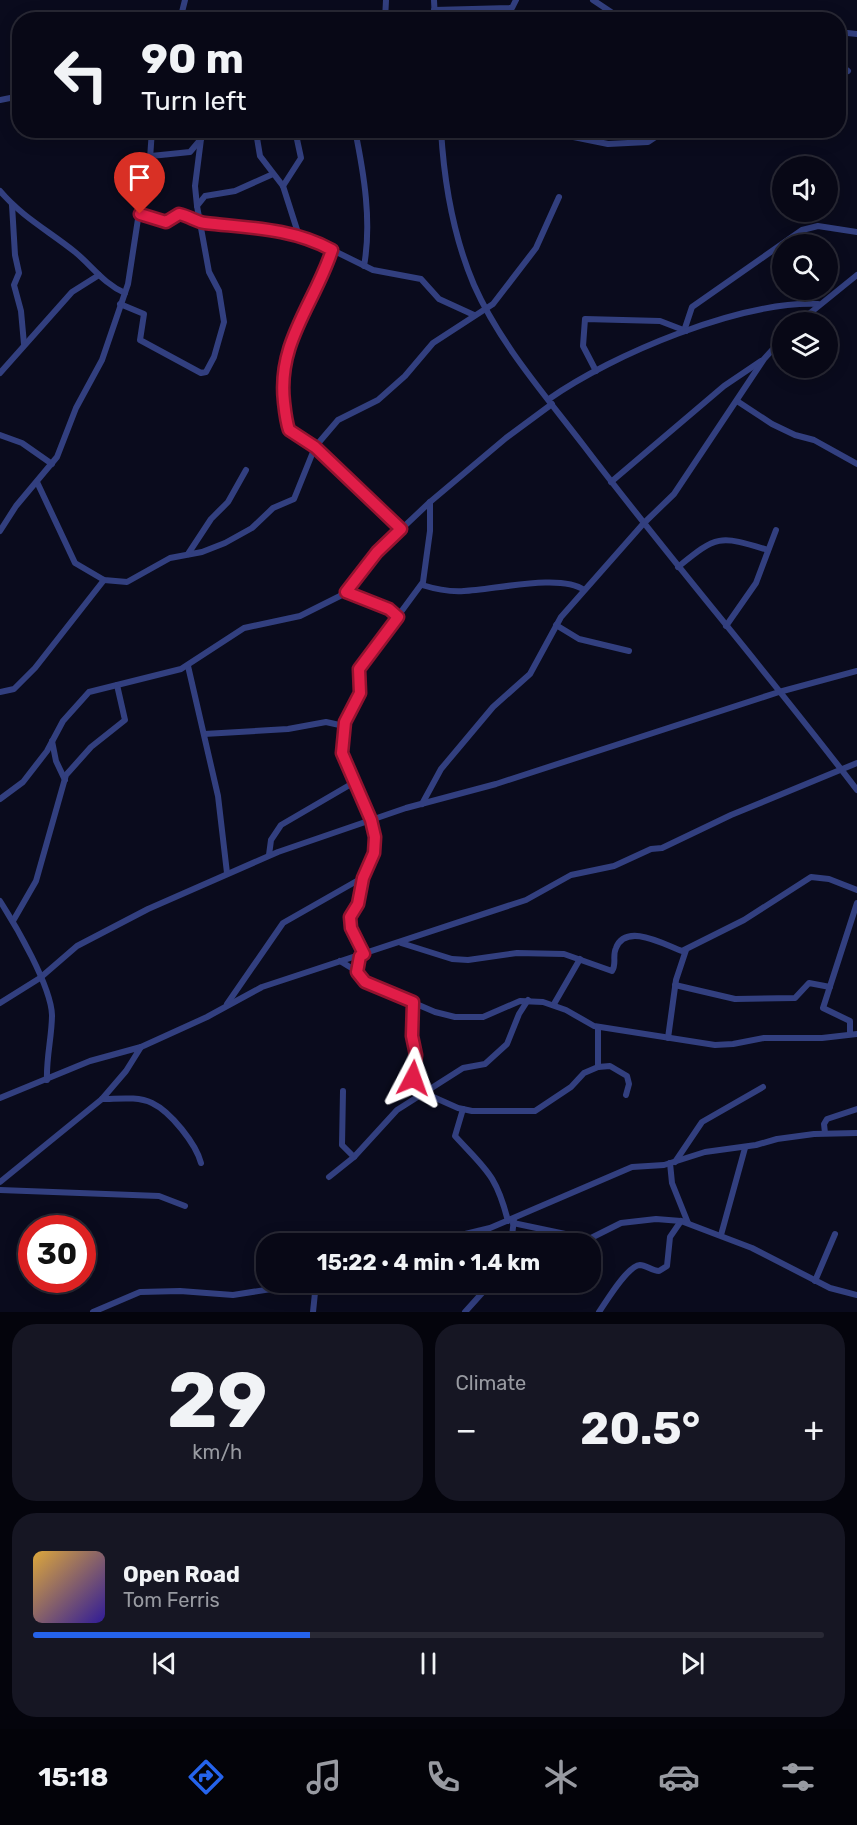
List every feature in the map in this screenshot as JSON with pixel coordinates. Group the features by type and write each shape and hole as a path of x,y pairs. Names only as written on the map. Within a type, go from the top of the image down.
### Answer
{"street":[{"path":"434,0 434,10 512,8 516,0"},
{"path":"593,0 611,12"},
{"path":"0,531 16,506 52,464 76,408 102,360 125,293 140,214 148,187 152,138"},
{"path":"257,138 260,156 283,186 299,236"},
{"path":"283,186 302,156 297,138"},
{"path":"357,138 368,239 364,266"},
{"path":"442,138 448,188 461,248 486,308 550,401 643,524 857,790"},
{"path":"578,138 608,144 648,142 654,138"},
{"path":"151,156 190,152 201,139"},
{"path":"120,304 144,314 140,340 201,373 207,372 224,322 219,291 210,272 197,206 195,186 201,139"},
{"path":"197,206 205,196 235,191 273,174"},
{"path":"195,186 205,196"},
{"path":"0,191 39,229 75,253 99,275 125,293"},
{"path":"37,482 59,534 75,563 104,579 127,582 170,558 225,543 252,528 273,508 294,498 315,447 339,420 378,400 405,376 433,343 493,304 530,257 559,197"},
{"path":"12,205 15,255 19,273 14,285 24,344"},
{"path":"140,214 166,222 179,214 192,216 200,222 266,228 299,236 364,266 387,274 421,279 439,299 474,315"},
{"path":"685,331 692,307 802,230 818,226 857,232"},
{"path":"332,250 322,280 293,334 283,379 287,427 315,447 401,529"},
{"path":"0,373 72,292 99,275"},
{"path":"810,312 857,275"},
{"path":"0,799 23,782 68,714 89,692 188,666 244,628 306,614 346,592 377,552 430,502 550,401 596,371 685,331 780,304 818,304"},
{"path":"596,371 583,346 585,319 660,321 685,331"},
{"path":"422,804 441,769 493,707 530,674 556,625 584,590 610,565 643,524 675,494 772,350"},
{"path":"611,482 724,386 764,359"},
{"path":"737,401 772,424 795,435 814,440 857,464"},
{"path":"0,435 22,443 52,464"},
{"path":"188,554 211,519 228,502 246,470"},
{"path":"357,972 362,955 350,922 359,899 363,878 374,853 375,837 371,820 353,783 342,753 344,726 360,693 359,669 422,585 427,565 430,502"},
{"path":"726,626 752,591 776,530"},
{"path":"678,567 716,540 738,541 768,550"},
{"path":"0,692 14,689 35,668 104,579"},
{"path":"422,585 464,591 508,585 573,583 584,590"},
{"path":"346,592 389,609 398,617"},
{"path":"556,625 579,639 629,651"},
{"path":"188,666 219,807 227,873"},
{"path":"0,1003 40,978 77,946 148,909 269,855 371,820 496,784 779,692 857,671"},
{"path":"13,921 36,881 68,771 85,753 125,720 117,685"},
{"path":"204,734 288,729 326,722 344,726"},
{"path":"52,741 56,761 65,780"},
{"path":"0,1098 90,1061 141,1047 207,1017 262,987 526,900 571,875 614,866 651,849 662,848 857,764"},
{"path":"269,855 271,840 281,825 353,783"},
{"path":"400,943 452,959 468,960 517,953 564,954 612,971 616,948 633,935 686,950 744,920 811,877 829,879 857,890"},
{"path":"227,1005 283,923 363,878"},
{"path":"0,901 13,921 40,978 52,1014 47,1080"},
{"path":"340,961 357,972 365,982 435,1012 473,1019 528,1000 554,1004 598,1027 668,1038 726,1045 764,1038 822,1038 853,1034 850,1021 823,1010 857,903"},
{"path":"668,1038 675,985 686,950"},
{"path":"554,1004 579,959"},
{"path":"675,985 735,999 795,999 809,983 830,987"},
{"path":"329,1177 354,1157 398,1110 422,1092 463,1068 485,1064 507,1044 519,1014 528,1000"},
{"path":"413,1002 412,1036 416,1055 412,1074 422,1092 463,1109 535,1111 571,1087 584,1073 598,1067 610,1066 627,1076 629,1084 626,1095"},
{"path":"598,1027 598,1067"},
{"path":"0,1182 102,1099 126,1071 141,1047"},
{"path":"684,1222 672,1183 672,1163 702,1122 764,1087"},
{"path":"343,1091 342,1145 354,1157"},
{"path":"102,1099 141,1100 160,1108 196,1146 201,1163"},
{"path":"463,1109 455,1136 483,1164 494,1179 512,1221 512,1233"},
{"path":"825,1133 824,1124 827,1119 857,1109"},
{"path":"466,1233 512,1221 624,1169 672,1163 705,1152 745,1148 777,1139 825,1133 857,1133"},
{"path":"721,1235 745,1148"},
{"path":"0,1190 101,1192 146,1197 159,1196 185,1206"},
{"path":"512,1221 589,1239 621,1223 656,1219 684,1222 721,1235 815,1281 857,1295"},
{"path":"599,1312 621,1281 635,1268 642,1265 659,1271 667,1266 670,1237 684,1222"},
{"path":"815,1281 835,1234"},
{"path":"93,1312 140,1292 180,1291 233,1295 256,1291"},
{"path":"313,1312 315,1293"},
{"path":"468,1311 482,1293"}],"route":[{"path":"140,214 166,222 179,214 192,216 204,223 266,228 306,237 332,250 322,280 307,303 293,334 282,386 289,430 315,447 401,529 377,552 346,592 392,610 398,617 359,669 360,693 345,722 341,744 342,753 353,783 371,820 375,837 374,853 359,889 358,904 350,917 351,928 364,954 360,956 357,972 365,982 413,1002 412,1036 416,1055 413,1078"}]}
